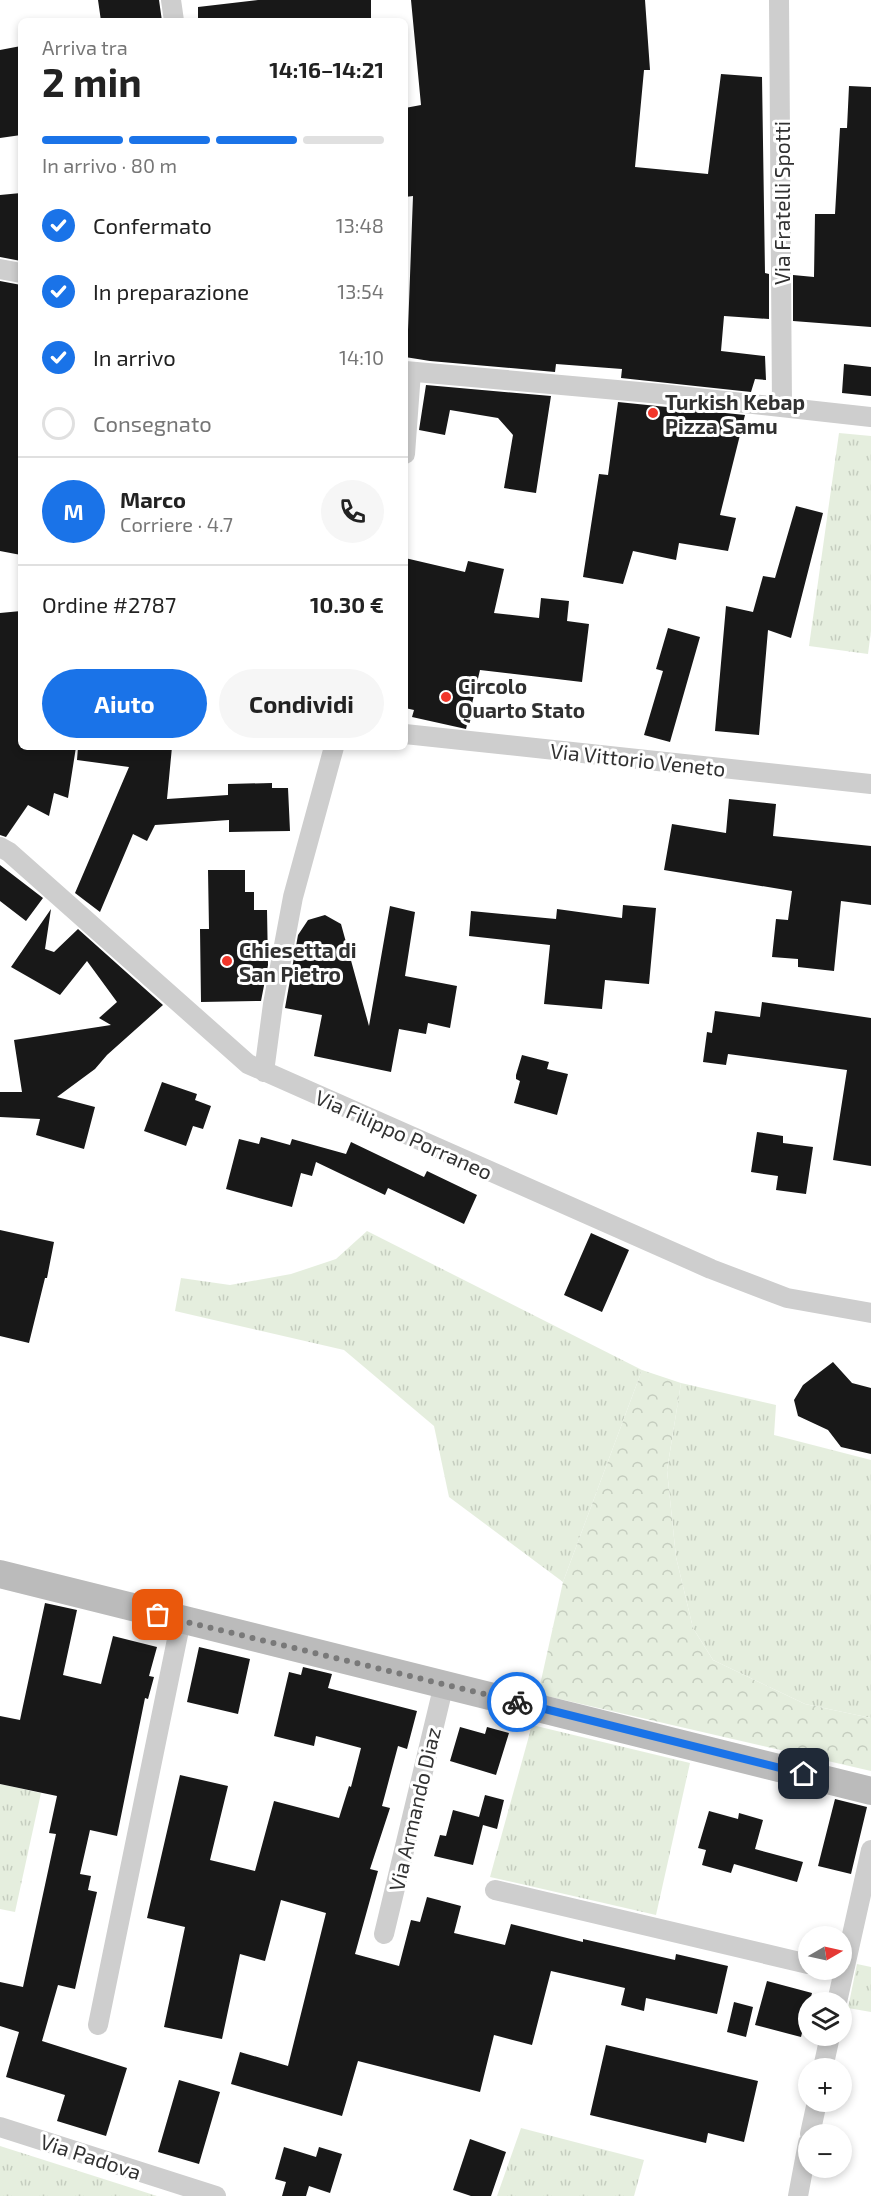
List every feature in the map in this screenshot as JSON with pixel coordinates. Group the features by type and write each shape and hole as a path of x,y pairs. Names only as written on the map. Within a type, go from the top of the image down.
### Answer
{"street":[{"path":"171,0 174,18"},
{"name":"Via Fratelli Spotti","path":"779,0 782,407"},
{"path":"0,269 18,272"},
{"path":"408,371 871,417"},
{"name":"Via Vittorio Veneto","path":"408,734 871,784"},
{"path":"264,1072 273,1004 293,897 333,750"},
{"name":"Via Filippo Porraneo","path":"0,847 9,852 92,924 248,1065 711,1269 787,1298 871,1313"},
{"path":"0,1574 871,1791"},
{"path":"98,2025 181,1620"},
{"name":"Via Armando Diaz","path":"384,1934 444,1684"},
{"path":"850,1926 871,1850"},
{"path":"495,1890 798,1962"},
{"name":"Via Padova","path":"0,2127 216,2196"},
{"path":"798,2196 801,2178"}],"green space":[{"path":"839,433 871,436 871,631 868,654 809,646"},
{"path":"367,1231 642,1370 563,1582 449,1497 434,1426 344,1350 175,1311 181,1278 230,1285 291,1274 336,1259"},
{"path":"642,1370 681,1383 667,1470 676,1557 693,1628 713,1660 805,1704 871,1718 871,1771 538,1694 563,1582"},
{"path":"681,1383 776,1405 774,1435 871,1460 871,1718 805,1704 713,1660 693,1628 676,1557 667,1470"},
{"path":"532,1725 690,1763 656,1915 490,1877"},
{"path":"0,1784 41,1793 15,1912 0,1909"},
{"path":"857,1964 871,1967 871,2012 852,2009 851,1992"},
{"path":"521,2128 644,2160 634,2196 497,2196"},
{"path":"0,2146 157,2196 0,2196"}],"building":[{"path":"98,0 159,0 162,18 101,18"},
{"path":"258,0 371,0 371,18 198,18 198,7"},
{"path":"411,0 645,0 650,70 644,70 635,167 708,174 721,74 762,77 765,273 769,274 769,319 724,316 721,351 765,356 766,380 755,379 751,392 621,378 622,369 556,364 555,372 408,357 413,196 408,197 408,107 421,105"},
{"path":"18,47 18,135 0,138 0,50"},
{"path":"849,86 871,87 871,327 793,321 793,275 814,277 815,214 835,214 840,128 847,128"},
{"path":"18,193 18,260 0,257 0,195"},
{"path":"0,281 18,284 18,554 0,551"},
{"path":"844,364 871,367 871,396 842,393"},
{"path":"426,385 551,396 536,493 504,488 513,435 498,418 450,410 445,435 419,430"},
{"path":"618,402 745,415 720,515 736,518 728,551 679,543 676,560 633,551 623,584 583,577 599,474 608,475"},
{"path":"796,506 823,513 791,638 768,630 759,735 715,731 726,606 753,612 763,576 775,578"},
{"path":"408,559 465,572 468,561 504,569 494,613 539,618 541,598 569,601 567,621 589,624 582,682 480,670 466,729 412,717 414,710 408,709"},
{"path":"18,611 18,750 76,750 68,798 54,793 49,816 28,805 6,837 0,835 0,613"},
{"path":"668,628 700,637 670,742 644,735 663,671 656,669"},
{"path":"78,750 172,750 167,799 228,795 228,784 272,783 272,788 288,788 290,831 229,832 229,820 155,825 147,841 133,834 100,912 75,893 129,767 77,760"},
{"path":"729,799 776,804 773,836 871,846 871,905 841,901 834,971 798,967 798,959 772,957 776,919 788,920 792,891 664,870 672,824 726,833"},
{"path":"0,865 43,898 26,921 0,901"},
{"path":"208,870 245,870 245,892 254,892 254,910 267,910 268,965 261,1001 201,1002 200,929 209,929"},
{"path":"623,905 656,908 649,984 605,980 602,1009 544,1004 550,945 469,936 471,911 556,919 557,909 622,918"},
{"path":"390,906 415,912 405,976 457,986 450,1028 428,1023 426,1034 399,1029 391,1072 314,1056 322,1015 285,1008 298,935 308,920 325,915 341,924 369,1026"},
{"path":"51,909 45,949 54,952 78,929 163,1005 107,1055 95,1069 57,1097 95,1107 84,1149 36,1135 40,1119 0,1117 0,1092 22,1092 14,1040 111,1025 99,1018 117,1002 87,961 60,995 11,967"},
{"path":"762,1002 871,1018 871,1166 833,1160 847,1070 728,1054 726,1065 703,1062 707,1032 712,1033 715,1011 760,1017"},
{"path":"522,1055 549,1062 547,1069 568,1074 557,1115 514,1103 520,1081 516,1079 516,1075"},
{"path":"162,1082 197,1094 195,1100 211,1106 203,1129 193,1126 186,1146 144,1131"},
{"path":"757,1132 783,1136 783,1143 813,1147 806,1194 776,1190 778,1176 751,1172"},
{"path":"261,1137 290,1145 292,1139 346,1154 351,1142 424,1177 427,1171 477,1195 464,1224 388,1188 385,1195 316,1162 312,1176 301,1173 292,1207 226,1189 239,1139 259,1144"},
{"path":"0,1230 54,1242 47,1278 45,1278 29,1343 0,1336"},
{"path":"591,1233 629,1250 602,1312 564,1295"},
{"path":"833,1362 852,1383 871,1388 871,1454 841,1447 828,1430 798,1416 794,1400 803,1385"},
{"path":"45,1603 77,1610 63,1675 101,1684 113,1636 157,1647 149,1676 154,1677 148,1699 145,1698 117,1836 90,1830 80,1874 91,1876 88,1890 97,1892 75,1989 58,1985 42,2041 127,2068 106,2136 57,2121 65,2095 6,2077 19,2032 0,2026 0,1982 23,1987 56,1834 49,1833 57,1796 0,1784 0,1716 20,1720"},
{"path":"199,1647 250,1659 238,1714 187,1702"},
{"path":"303,1667 332,1674 328,1688 417,1711 407,1749 398,1746 382,1806 390,1808 370,1869 378,1871 355,1954 399,1966 411,1920 420,1922 427,1897 461,1906 454,1933 505,1945 511,1924 583,1942 583,1939 675,1960 676,1954 728,1966 717,2014 646,1998 644,2011 621,2005 625,1988 551,1971 532,2045 494,2035 480,2092 358,2061 342,2116 231,2084 240,2052 288,2066 326,1913 281,1900 265,1961 240,1954 222,2039 164,2027 185,1927 147,1918 180,1775 228,1786 210,1860 255,1871 274,1801 339,1818 349,1786 351,1787 361,1748 316,1736 314,1746 274,1736 289,1672 301,1675"},
{"path":"460,1727 485,1734 487,1727 509,1733 496,1775 450,1761"},
{"path":"485,1795 504,1800 497,1829 483,1825 473,1865 434,1856 440,1835 446,1836 453,1810 479,1817"},
{"path":"835,1799 867,1807 851,1874 818,1866"},
{"path":"709,1811 738,1819 739,1813 763,1820 755,1849 803,1862 797,1882 734,1864 731,1873 702,1865 706,1850 698,1848"},
{"path":"767,1981 808,1992 798,1992 798,2036 755,2025"},
{"path":"734,2002 753,2007 746,2037 727,2032"},
{"path":"606,2045 758,2081 744,2142 708,2133 706,2143 590,2115"},
{"path":"179,2080 220,2092 199,2164 158,2152"},
{"path":"470,2139 506,2152 491,2196 471,2196 453,2190"},
{"path":"284,2147 316,2157 319,2147 342,2154 330,2193 309,2186 306,2196 282,2196 286,2182 275,2179"}],"way so far":[{"path":"158,1615 517,1702"}],"place":[{"name":"Turkish Kebap Pizza Samu","path":"653,413"},
{"name":"Circolo Quarto Stato","path":"446,697"},
{"name":"Chiesetta di San Pietro","path":"227,961"}],"route":[{"path":"517,1702 804,1774"}]}
